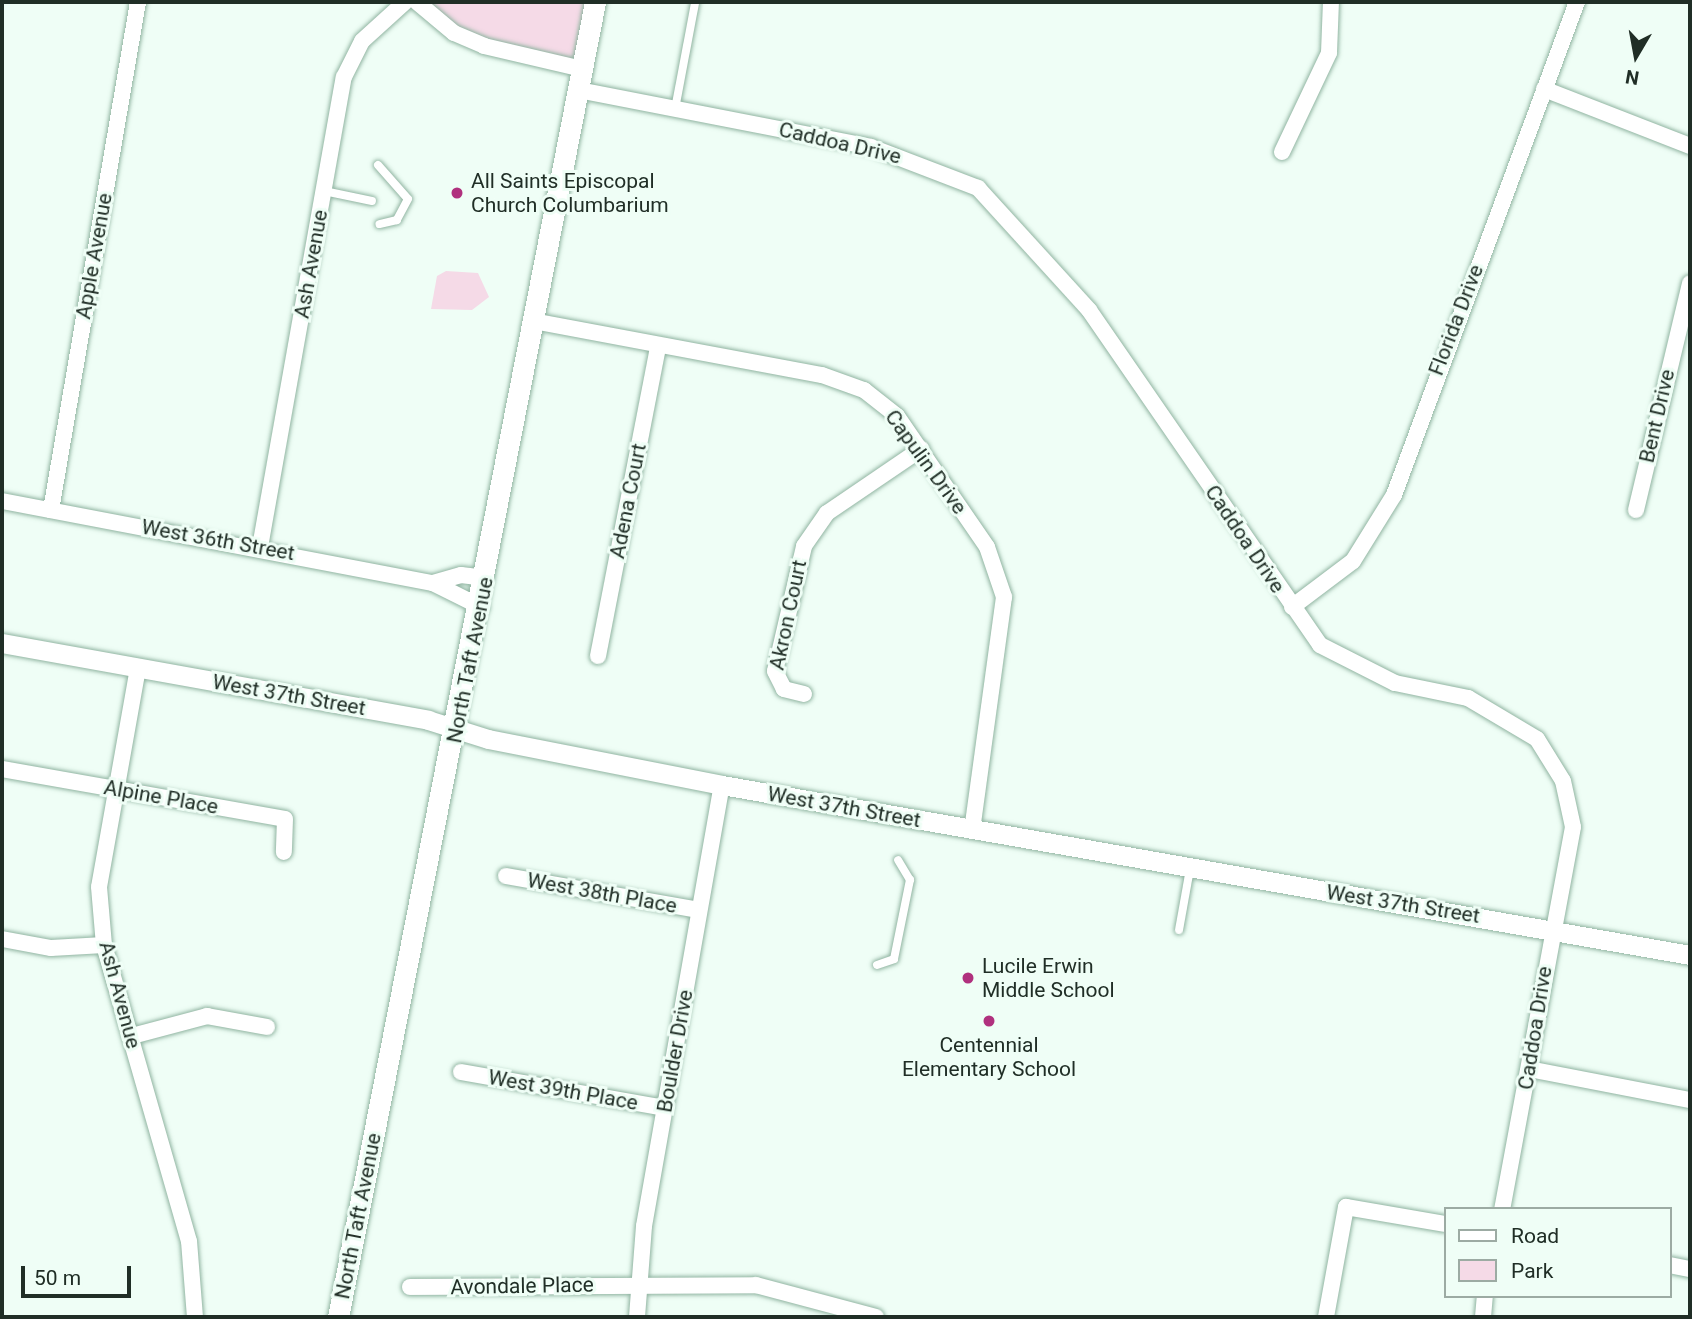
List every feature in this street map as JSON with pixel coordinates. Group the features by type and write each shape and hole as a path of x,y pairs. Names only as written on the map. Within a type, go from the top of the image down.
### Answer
{"main road":[{"name":"North Taft Avenue","path":"338,1317 481,607 595,2"}],"street":[{"name":"Apple Avenue","path":"51,510 138,2"},
{"name":"Ash Avenue","path":"260,547 324,191 351,60 370,31 405,2"},
{"name":"Caddoa Drive","path":"417,2 454,33 580,79 675,109 871,147 950,174 989,196 1089,310 1292,607 1331,654 1395,683 1468,698 1537,739 1563,780 1573,827 1551,929 1529,1069 1502,1207"},
{"path":"1282,152 1329,53 1331,2"},
{"name":"Florida Drive","path":"1292,607 1353,561 1382,522 1577,2"},
{"path":"1544,89 1690,146"},
{"name":"Bent Drive","path":"1636,510 1690,283"},
{"name":"Capulin Drive","path":"533,321 842,381 881,401 921,449 987,547 1004,597 972,830"},
{"name":"Adena Court","path":"598,656 659,346"},
{"name":"Akron Court","path":"804,694 784,690 775,671 804,546 827,513 921,449"},
{"name":"West 36th Street","path":"2,502 260,547 433,583 481,607"},
{"name":"West 36th Street","path":"433,583 461,575 486,578"},
{"name":"West 37th Street","path":"2,643 456,730 722,785 1690,955"},
{"name":"Ash Avenue","path":"138,668 99,887 104,945 189,1241 195,1317"},
{"name":"Alpine Place","path":"2,769 285,818 284,852"},
{"name":"Boulder Drive","path":"637,1317 635,1284 698,909 722,785"},
{"name":"West 38th Place","path":"506,876 698,909"},
{"path":"2,939 51,948 104,945"},
{"path":"132,1036 207,1016 267,1027"},
{"path":"1529,1069 1690,1100"},
{"name":"West 39th Place","path":"461,1072 665,1108"},
{"path":"1326,1317 1346,1208 1444,1224"},
{"path":"1671,1265 1690,1269"},
{"name":"Avondale Place","path":"410,1287 635,1284 771,1287 876,1317"},
{"path":"1483,1317 1485,1298"}],"lane":[{"path":"675,109 695,3"},
{"path":"377,165 408,199 397,220 379,224"},
{"path":"324,191 372,201"},
{"path":"877,965 894,959 909,880 898,860"},
{"path":"1179,930 1190,869"}],"green space":[{"path":"417,2 595,2 582,69 484,46"},
{"path":"446,271 478,273 489,297 472,310 431,309 437,276"}],"place":[{"name":"All Saints Episcopal Church Columbarium","path":"457,193"},
{"name":"Lucile Erwin Middle School","path":"968,978"},
{"name":"Centennial Elementary School","path":"989,1021"}]}
